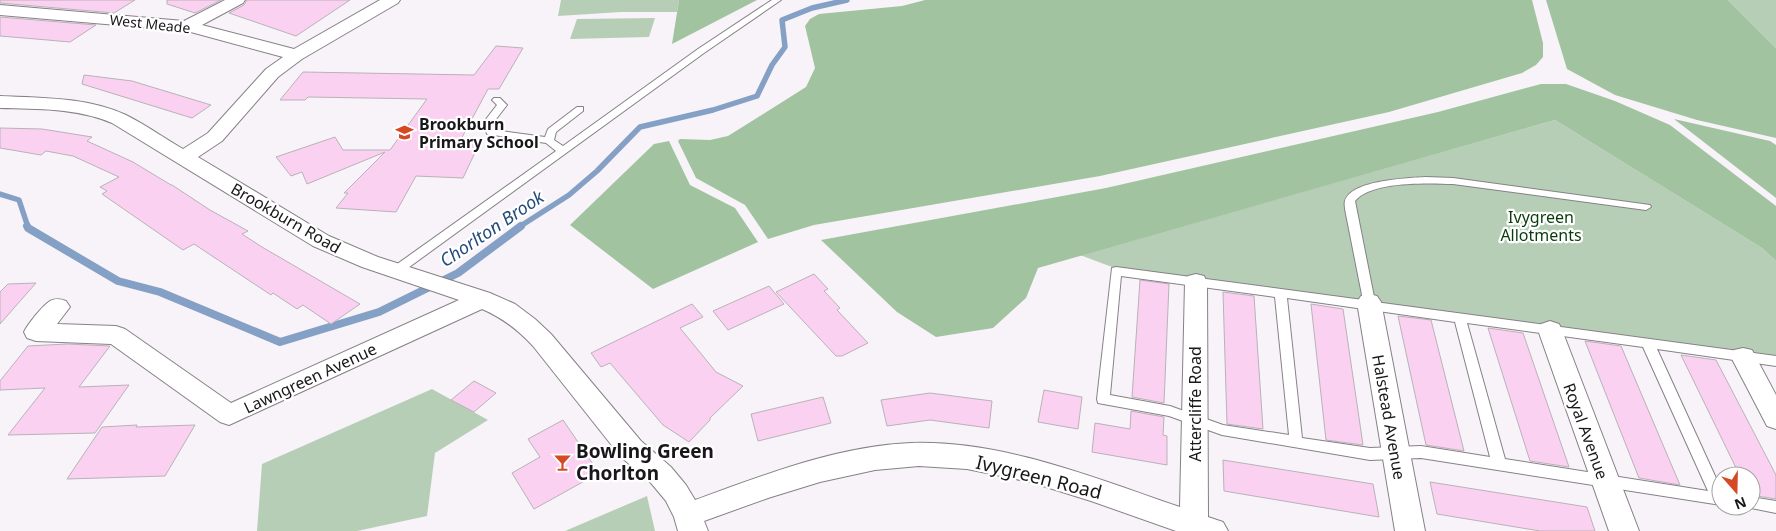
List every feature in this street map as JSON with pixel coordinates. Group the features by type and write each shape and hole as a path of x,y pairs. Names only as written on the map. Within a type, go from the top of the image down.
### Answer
{"street":[{"path":"53,13 77,0"},
{"path":"187,26 237,0"},
{"path":"184,157 215,137 272,73 296,55 392,0"},
{"name":"West Meade","path":"0,10 53,13 187,26 238,38 296,55"},
{"name":"Brookburn Road","path":"0,102 45,103 97,111 133,126 162,146 184,157 343,252 482,299 507,310 542,340 631,449 661,475 671,487 691,523"},
{"name":"Attercliffe Road","path":"1196,282 1194,420 1203,528"},
{"name":"Lawngreen Avenue","path":"58,307 36,332 116,335 229,415 482,299"},
{"name":"Halstead Avenue","path":"1369,304 1410,531"},
{"name":"Royal Avenue","path":"1550,330 1624,531"},
{"path":"1742,356 1776,419"},
{"name":"Ivygreen Road","path":"691,523 758,488 824,469 904,455 943,456 980,460 1051,476 1087,486 1203,528"}],"lane":[{"path":"405,273 562,150 735,27 777,0"},
{"path":"497,100 502,105 488,123 490,132 549,141 562,150"},
{"path":"549,141 551,131 580,109"},
{"path":"1369,304 1350,209 1350,201 1364,189 1404,181 1453,182 1646,207"},
{"path":"1711,497 1421,452 1370,454 1222,430 1170,411 1103,399 1116,271 1776,361"},
{"path":"1281,294 1296,442"},
{"path":"1460,318 1499,464"},
{"path":"1648,344 1711,481"},
{"path":"1761,505 1776,507"}],"green space":[{"path":"561,0 679,0 677,12 621,12 558,16"},
{"path":"679,0 757,0 672,44"},
{"path":"925,0 1532,0 1543,43 1543,57 1536,65 1522,73 1389,112 1100,176 814,225 768,239 745,205 696,178 678,141 680,139 710,140 728,136 806,87 815,68 805,26 810,19 819,14 902,6"},
{"path":"1546,0 1728,0 1776,48 1776,138 1697,120 1615,95 1567,69"},
{"path":"1728,0 1776,0 1776,48"},
{"path":"655,18 649,37 570,39 577,19"},
{"path":"1541,84 1566,84 1615,101 1670,125 1776,206 1776,261 1762,248 1555,120 1038,268 1026,298 993,328 936,337 897,312 821,240 1106,188 1438,112"},
{"path":"1674,119 1770,141 1776,145 1776,198"},
{"name":"Ivygreen Allotments","path":"1555,120 1762,248 1776,261 1776,357 1112,267 1080,255"},
{"path":"669,141 690,185 735,208 758,242 653,289 570,225 654,144"},
{"path":"432,389 488,420 435,453 427,516 357,531 257,531 262,464"},
{"path":"647,496 655,531 565,531"}],"building":[{"path":"0,0 135,0 114,13 0,3"},
{"path":"167,0 221,0 195,13 167,4"},
{"path":"247,0 350,0 296,36 229,13 244,5"},
{"path":"0,17 96,25 70,42 0,36"},
{"name":"Brookburn Primary School","path":"496,46 523,48 499,89 488,89 459,143 479,144 463,178 416,176 396,212 336,208 348,193 344,193 385,152 307,184 302,172 291,176 276,157 335,137 343,150 390,150 427,99 308,97 305,100 280,100 303,72 474,75"},
{"path":"84,75 132,81 211,105 192,118 82,84"},
{"path":"0,128 42,129 92,137 87,141 133,162 172,185 210,210 248,231 242,234 262,247 360,304 331,324 303,305 297,309 273,293 271,295 194,244 183,250 102,194 107,191 100,187 119,177 73,156 46,151 41,155 0,148"},
{"path":"814,274 828,289 824,291 840,308 837,310 868,343 842,356 836,356 776,292"},
{"path":"1140,280 1169,284 1164,403 1132,397"},
{"path":"36,283 0,324 0,292 8,284"},
{"path":"769,286 784,304 728,330 713,311"},
{"path":"1223,292 1254,296 1263,429 1227,424"},
{"path":"692,304 703,317 680,328 716,372 743,386 710,418 689,442 663,425 610,363 601,367 591,353"},
{"path":"1311,304 1343,309 1363,445 1326,440"},
{"path":"1398,316 1431,320 1464,451 1426,445"},
{"path":"1488,328 1523,333 1569,467 1530,461"},
{"path":"1585,341 1621,346 1680,485 1639,478"},
{"path":"67,344 110,346 79,387 129,385 95,433 8,435 45,388 0,390 0,381 28,346"},
{"path":"1681,355 1716,360 1776,475 1776,499 1761,497 1761,466 1735,466"},
{"path":"474,381 496,393 474,412 451,400"},
{"path":"1044,390 1082,397 1078,429 1038,422"},
{"path":"930,393 992,401 989,428 930,420 887,426 881,400"},
{"path":"823,397 831,423 758,441 751,414"},
{"path":"1131,411 1164,417 1163,435 1167,436 1167,465 1092,452 1095,423 1130,429"},
{"name":"Bowling Green Chorlton","path":"563,420 599,473 534,509 512,473 540,457 528,439"},
{"path":"137,425 136,427 195,425 165,476 67,479 102,427"},
{"path":"1223,460 1373,484 1379,517 1224,491"},
{"path":"1430,482 1587,507 1595,531 1540,531 1437,514"}],"waterway":[{"name":"Chorlton Brook","path":"519,227 569,195 597,171 640,127 713,110 757,96 772,65 785,47 782,20 812,8 847,0"},
{"name":"Chorlton Brook","path":"0,194 19,200 28,227"},
{"name":"Chorlton Brook","path":"27,226 118,281 160,292 280,342 379,312 458,273 521,226"}],"place":[{"name":"Brookburn Primary School","path":"405,133"},
{"name":"Bowling Green Chorlton","path":"562,462"}]}
